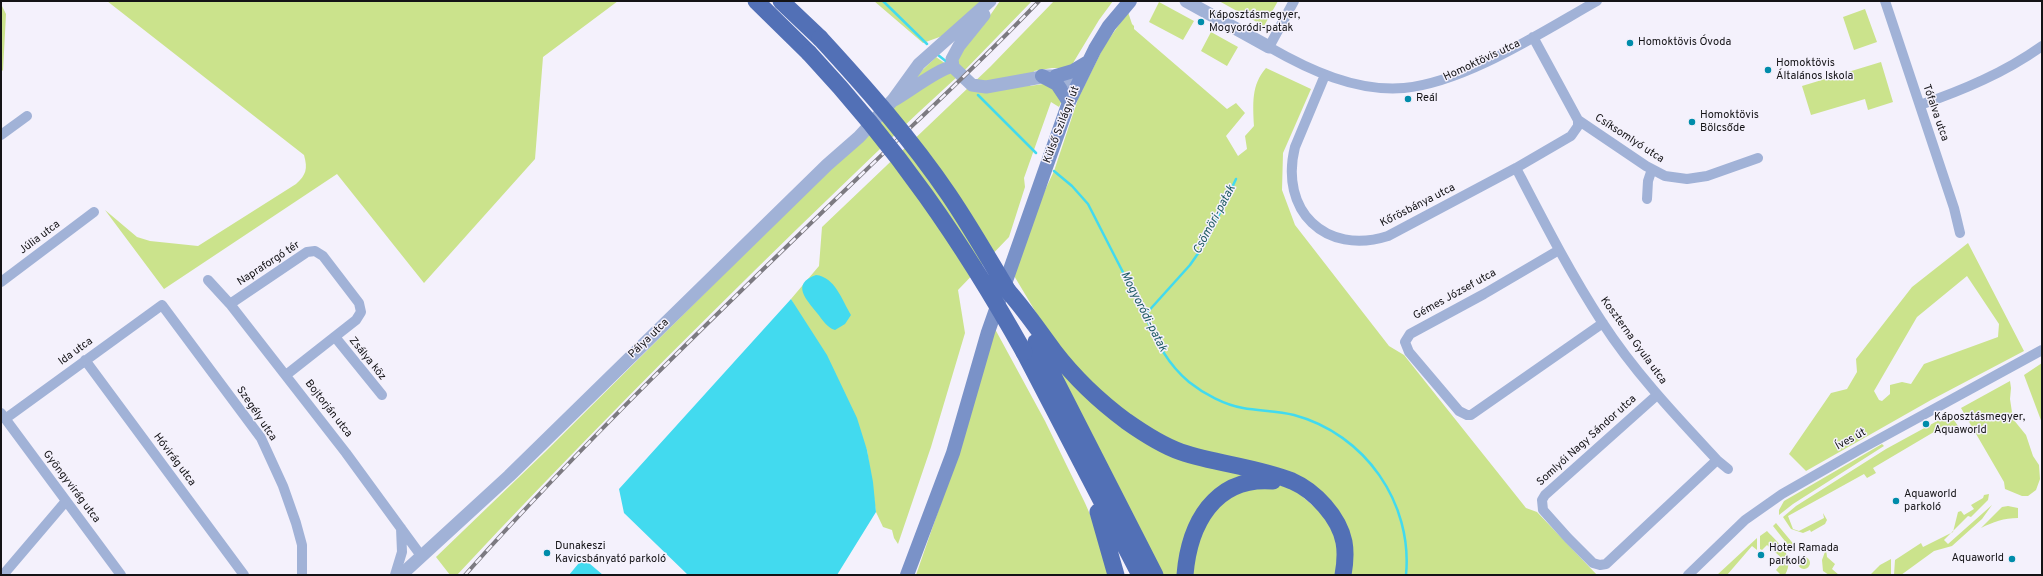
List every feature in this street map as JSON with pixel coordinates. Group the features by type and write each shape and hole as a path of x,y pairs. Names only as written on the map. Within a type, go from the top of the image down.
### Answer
{"highway":[{"path":"756,1 809,53 873,125 927,196 981,277 1024,352 1140,575"},
{"path":"781,1 820,38 861,82 922,157 965,219 1008,291 1037,335 1067,367 1092,392 1125,420 1159,443 1179,452 1282,478 1294,482 1309,493 1326,508 1341,533 1345,552 1343,575"},
{"path":"1037,335 1050,367 1155,575"},
{"path":"1064,431 1097,508 1116,575"},
{"path":"1185,575 1189,546 1195,527 1206,510 1223,493 1246,483 1265,481 1286,484 1309,493"}],"main road":[{"name":"Külső Szilágyi út","path":"907,575 953,452 988,332 1069,102 1088,62 1109,26 1130,1"},
{"path":"1049,76 1073,71 1088,62"},
{"path":"1049,76 1057,84 1069,102"}],"street":[{"path":"893,100 902,86 925,59 990,1"},
{"path":"990,1 982,18 959,46 952,59 953,67 972,85 977,87 1002,85 1049,76 1078,84"},
{"name":"Homoktövis utca","path":"1186,1 1297,63 1343,81 1387,88 1420,86 1452,77 1533,37 1597,1"},
{"path":"1269,47 1294,1"},
{"name":"Tófalva utca","path":"1885,1 1954,208 1960,233"},
{"name":"Csíksomlyó utca","path":"1533,37 1578,120 1665,176 1687,179 1707,176 1758,158"},
{"path":"1920,105 1962,90 1995,75 2042,46"},
{"path":"893,100 912,90 946,67 953,67"},
{"name":"Kőrösbánya utca","path":"1325,75 1294,147 1291,176 1293,193 1300,209 1311,222 1333,236 1359,241 1373,240 1388,236 1516,168 1571,136 1578,126 1578,120"},
{"name":"Pálya utca","path":"402,575 509,476 822,169 858,138 893,100"},
{"path":"1,135 27,116"},
{"name":"Koszterna Gyula utca","path":"1516,168 1559,250 1603,323 1657,395 1717,460 1728,469"},
{"path":"1647,199 1648,181 1652,169"},
{"name":"Júlia utca","path":"1,282 94,212"},
{"name":"Gémes József utca","path":"1559,250 1410,334 1405,342 1409,352 1459,412 1472,415 1603,323"},
{"name":"Napraforgó tér","path":"230,304 307,252 315,251 323,256 359,303 361,312 356,320 286,376"},
{"name":"Bojtorján utca","path":"208,280 230,304 346,453 422,557"},
{"name":"Ida utca","path":"3,416 85,360 162,304"},
{"name":"Szegély utca","path":"162,304 261,438 283,486 296,523 302,545 302,575"},
{"name":"Zsálya köz","path":"335,337 382,395"},
{"name":"Íves út","path":"1688,575 1745,520 1782,494 2042,350"},
{"name":"Hóvirág utca","path":"85,360 244,575"},
{"name":"Somlyói Nagy Sándor utca","path":"1657,395 1545,495 1542,500 1543,510 1568,538 1593,563 1600,566 1606,564 1717,460"},
{"name":"Gyöngyvirág utca","path":"3,416 121,575"},
{"path":"3,575 66,501"},
{"path":"395,575 400,561 401,528"},
{"path":"401,547 406,543 412,542"}],"green space":[{"path":"107,1 618,1 543,57 535,159 424,283 337,174 164,289 105,210 137,237 150,241 198,246 296,184 304,175 306,168 305,160 304,155"},
{"path":"874,1 981,1 945,35 923,43"},
{"path":"1000,1 1032,1 962,73 955,58 982,27"},
{"path":"1054,1 1113,1 1099,20 1070,68 1052,68 1034,71 1030,86 1043,84 1051,85 1063,98 1059,107 1051,102 1024,178 1025,187 1009,237 958,290 965,333 931,447 898,544 894,538 892,530 883,527 876,512 867,450 791,299 819,266 822,227 990,67"},
{"path":"1219,1 1278,1 1264,26"},
{"path":"1159,2 1194,21 1183,40 1149,22"},
{"path":"1,4 6,14 3,71 1,69"},
{"path":"1865,9 1877,42 1854,50 1843,17"},
{"path":"1128,12 1134,29 1227,109 1236,103 1245,113 1226,136 1238,156 1247,149 1245,136 1254,126 1253,102 1255,88 1261,74 1266,68 1311,89 1283,153 1282,190 1295,225 1389,346 1404,355 1526,508 1537,512 1597,575 1347,575 1323,497 1180,448 1127,418 1056,346 1013,274 1039,203 1054,171 1078,99 1104,46"},
{"path":"1211,32 1238,47 1227,66 1201,51"},
{"path":"936,57 946,64 908,84"},
{"path":"1881,62 1893,102 1868,110 1865,99 1811,115 1802,86"},
{"path":"949,71 957,77 857,171 711,313 583,443 457,575 450,575 436,557 545,452 896,103"},
{"path":"1968,243 2024,351 1931,400 1806,471 1789,454 1831,393 1847,389 1857,372 1856,359 1912,287","holes":["1967,276 1999,324 1998,337 1924,364 1911,384 1902,382 1890,385 1890,394 1882,401 1879,400 1874,391 1917,317"]},
{"path":"995,329 1045,421 1085,503 1103,544 1110,575 916,575 941,503"},
{"path":"2042,363 2042,423 2024,375"},
{"path":"1058,369 1124,426 1253,475 1219,491 1180,575 1162,575"},
{"path":"2010,381 2010,399 2013,419 2026,435 2033,456 2039,465 2040,479 2036,490 2028,496 2022,496 2005,489 2004,482 1961,408"},
{"path":"1950,414 1960,429 1953,432 1948,431 1944,426 1873,468 1876,473 1867,478 1864,474 1788,516 1793,529 1799,531 1824,518 1823,513 1827,520 1825,524 1811,532 1810,530 1803,533 1791,529 1783,517 1796,506 1886,449"},
{"path":"1882,444 1884,446 1793,504 1779,515 1779,510 1784,501"},
{"path":"1265,485 1283,486 1296,491 1325,516 1338,543 1336,575 1189,575 1196,537 1226,496"},
{"path":"1989,494 1988,500 1971,517 1968,516 1953,531 1958,512 1961,511 1964,515 1974,509 1971,505 1983,498 1984,495"},
{"path":"1992,505 1982,519 1952,546 1934,551 1901,575 1894,575 1895,560 1921,543 1923,547 1951,533 1944,540 1948,544"},
{"path":"2008,506 2018,508 2018,518 1999,521 1981,528 2002,507"},
{"path":"1776,523 1796,547 1792,550 1773,526"},
{"path":"1767,531 1785,551 1789,562 1785,575 1781,575 1776,570 1784,560 1767,545 1762,550 1760,549 1760,536"},
{"path":"1757,538 1757,550 1752,546 1727,575 1717,575"},
{"path":"1826,549 1827,557 1835,564 1832,569 1839,575 1829,575 1823,571 1822,560"},
{"path":"1802,557 1806,557 1810,563 1806,569 1802,569 1798,565 1798,561"},
{"path":"1891,559 1891,575 1870,575 1880,565"}],"water":[{"path":"816,275 823,277 833,285 841,296 851,315 845,324 835,330 825,323 805,298 802,288 804,283"},
{"path":"791,299 827,355 857,418 867,450 873,482 876,512 837,575 688,575 624,513 619,489"},
{"path":"583,558 603,575 569,575"}],"waterway":[{"name":"Mogyoródi-patak","path":"883,1 927,44"},
{"name":"Mogyoródi-patak","path":"938,55 947,62"},
{"name":"Mogyoródi-patak","path":"978,95 1036,153"},
{"name":"Mogyoródi-patak","path":"1054,171 1072,186 1088,204 1159,344 1171,364 1179,373 1201,391 1222,402 1236,407 1294,415 1319,424 1342,438 1362,455 1379,475 1392,498 1401,522 1406,548 1406,575"},
{"name":"Csömöri-patak","path":"1145,315 1190,265 1206,242 1236,179"}],"railway":[{"path":"465,575 561,471 611,420 762,270 975,66 1039,1"}],"place":[{"name":"Káposztásmegyer, Mogyoródi-patak","path":"1201,22"},
{"name":"Homoktövis Óvoda","path":"1630,43"},
{"name":"Homoktövis Általános Iskola","path":"1768,70"},
{"name":"Reál","path":"1408,99"},
{"name":"Homoktövis Bölcsőde","path":"1692,122"},
{"name":"Káposztásmegyer, Aquaworld","path":"1926,424"},
{"name":"Aquaworld parkoló","path":"1896,501"},
{"name":"Dunakeszi Kavicsbányató parkoló","path":"547,553"},
{"name":"Hotel Ramada parkoló","path":"1761,555"},
{"name":"Aquaworld","path":"2012,559"}]}
